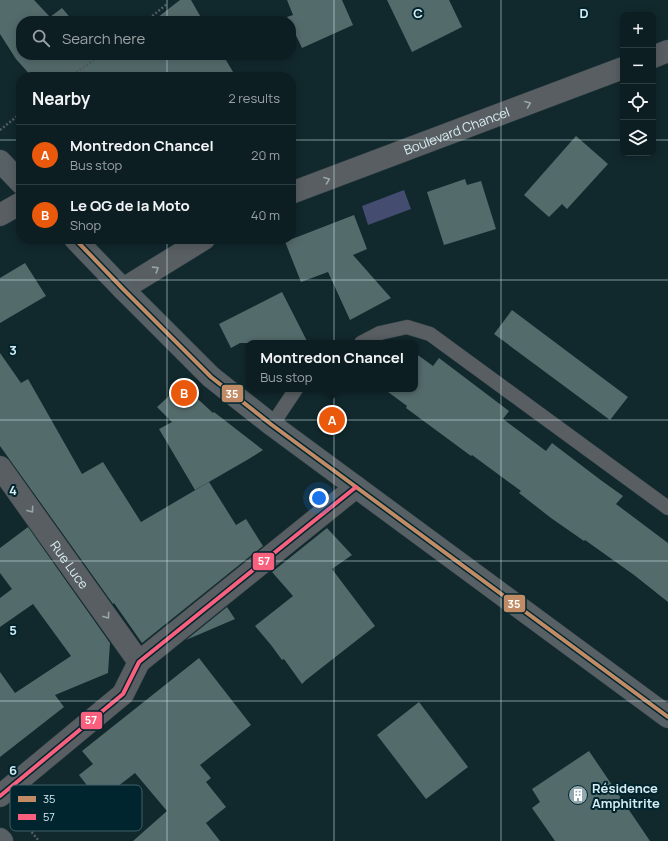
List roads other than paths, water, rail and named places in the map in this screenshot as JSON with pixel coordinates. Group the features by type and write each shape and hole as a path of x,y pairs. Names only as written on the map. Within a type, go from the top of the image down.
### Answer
{"street":[{"path":"656,56 668,51"},
{"name":"Boulevard Chancel","path":"296,191 620,69"},
{"path":"0,160 16,178"},
{"path":"0,215 16,206"},
{"path":"80,244 211,377 272,425 668,717"},
{"path":"123,289 196,244"},
{"name":"Rue Luce","path":"0,467 140,662"},
{"path":"13,785 123,694 140,662 356,487"},
{"path":"0,796 10,788"}],"lane":[{"path":"366,340 380,332 407,327 430,334 668,508"},
{"path":"272,425 294,392"}],"water":[{"path":"404,190 411,209 368,225 362,206"}],"place":[{"name":"Le QG de la Moto","path":"184,393"},
{"name":"Montredon Chancel","path":"332,420"},
{"name":"Résidence Amphitrite","path":"578,795"}]}
